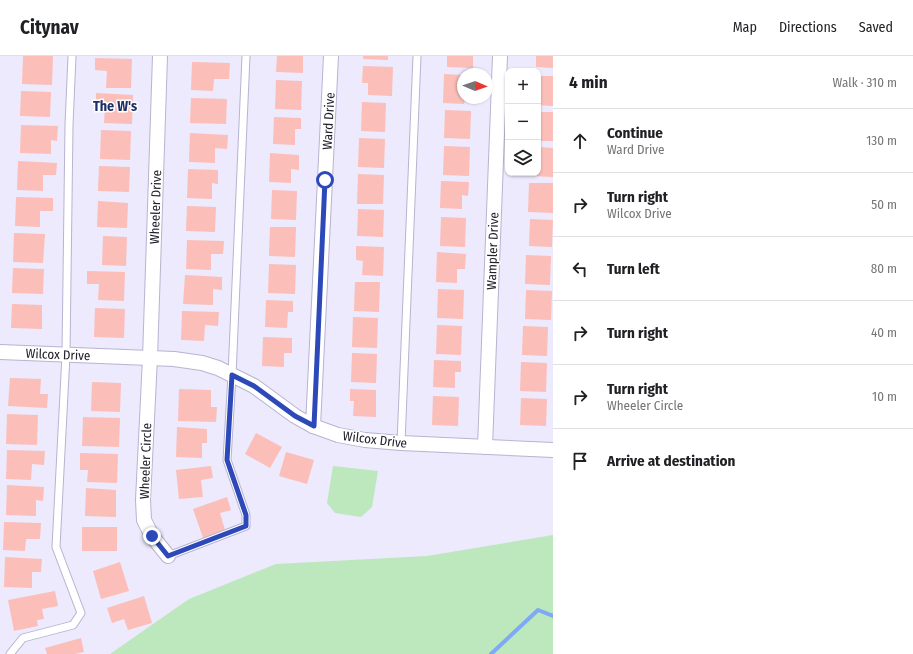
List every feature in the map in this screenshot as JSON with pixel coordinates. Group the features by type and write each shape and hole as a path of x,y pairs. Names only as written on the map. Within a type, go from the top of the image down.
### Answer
{"street":[{"name":"Wheeler Drive","path":"150,358 160,56"},
{"name":"Ward Drive","path":"314,426 330,56"},
{"name":"Wampler Drive","path":"485,447 500,56"},
{"name":"Wilcox Drive","path":"0,352 150,358 202,363 218,368 254,386 295,416 314,426 338,435 364,440 401,443 553,450"},
{"name":"Wheeler Circle","path":"150,358 143,500 144,520 152,536 168,556"}],"lane":[{"path":"10,654 24,638 74,626 81,613 56,547 66,355 69,125 72,56"},
{"path":"168,556 246,526 246,515 227,460 246,56"},
{"path":"401,443 417,56"}],"green space":[{"path":"333,466 378,471 372,507 361,517 335,513 327,503"},
{"path":"553,535 553,654 110,654 189,599 276,564 427,556"}],"building":[{"path":"23,56 53,56 52,85 22,84"},
{"path":"277,56 303,56 303,73 276,72"},
{"path":"363,56 388,56 388,60 363,59"},
{"path":"447,56 473,56 473,68 447,67"},
{"path":"536,56 553,56 553,68 536,67"},
{"path":"95,58 132,59 131,88 106,88 107,71 95,70"},
{"path":"192,62 230,63 229,79 214,79 213,91 191,90"},
{"path":"363,66 393,67 392,96 368,95 368,83 362,83"},
{"path":"444,74 457,75 457,104 443,103"},
{"path":"541,76 553,76 553,106 541,105"},
{"path":"276,80 302,81 301,110 275,109"},
{"path":"21,91 51,92 50,117 20,116"},
{"path":"96,93 133,95 132,124 104,123 105,107 96,107"},
{"path":"191,98 227,99 226,124 190,123"},
{"path":"362,102 386,103 385,132 361,131"},
{"path":"445,110 471,111 470,139 444,138"},
{"path":"541,112 553,112 553,141 541,141"},
{"path":"274,117 301,118 301,129 295,129 295,145 273,144"},
{"path":"21,125 58,126 57,141 51,140 51,154 20,153"},
{"path":"101,130 131,131 130,160 100,159"},
{"path":"190,133 228,135 227,149 215,148 215,163 189,162"},
{"path":"359,138 385,139 384,168 358,167"},
{"path":"444,146 470,147 469,176 443,175"},
{"path":"541,147 553,148 553,177 530,176 541,176"},
{"path":"270,153 299,155 299,170 291,169 291,183 269,182"},
{"path":"18,161 57,163 56,175 43,175 43,191 17,190"},
{"path":"99,166 130,167 129,192 98,191"},
{"path":"188,169 218,170 218,184 212,183 212,199 187,198"},
{"path":"358,174 384,175 383,204 357,204"},
{"path":"441,181 469,182 468,196 462,195 462,209 440,208"},
{"path":"529,183 553,183 553,213 528,212"},
{"path":"272,190 297,191 296,220 271,219"},
{"path":"16,197 53,198 53,211 40,211 40,227 15,226"},
{"path":"98,201 128,203 127,228 97,227"},
{"path":"187,206 216,207 215,232 186,231"},
{"path":"358,209 384,210 383,237 357,236"},
{"path":"441,217 466,218 465,247 440,246"},
{"path":"530,219 553,220 552,247 529,246"},
{"path":"270,227 296,227 295,257 269,256"},
{"path":"14,233 45,234 43,263 13,262"},
{"path":"103,236 127,237 126,266 102,265"},
{"path":"187,240 224,241 223,254 211,254 211,270 186,269"},
{"path":"356,246 384,247 383,276 362,275 363,261 356,260"},
{"path":"437,252 466,254 465,269 457,269 457,283 436,282"},
{"path":"526,255 551,256 550,285 525,284"},
{"path":"269,264 296,265 295,294 268,293"},
{"path":"13,268 44,269 43,294 12,293"},
{"path":"87,271 125,272 124,301 98,300 99,284 87,284"},
{"path":"185,275 222,277 222,290 213,289 213,305 183,304"},
{"path":"355,282 380,282 379,312 354,311"},
{"path":"438,289 464,290 463,319 437,318"},
{"path":"526,290 552,291 551,320 525,319"},
{"path":"266,300 293,301 293,312 288,312 287,328 265,327"},
{"path":"12,304 42,305 42,329 11,328"},
{"path":"95,308 125,309 124,338 94,337"},
{"path":"182,311 219,312 218,326 205,325 204,341 181,340"},
{"path":"353,317 378,318 377,348 352,347"},
{"path":"437,325 462,326 461,355 436,354"},
{"path":"523,326 548,327 547,356 522,355"},
{"path":"263,337 292,338 292,353 284,353 284,367 262,366"},
{"path":"352,353 377,354 376,383 351,382"},
{"path":"434,360 461,361 461,372 455,372 455,388 433,387"},
{"path":"521,362 547,363 546,392 520,391"},
{"path":"10,378 41,379 40,394 48,394 47,408 8,406"},
{"path":"92,382 121,383 120,412 91,411"},
{"path":"179,389 211,390 211,407 217,407 216,422 178,421"},
{"path":"350,389 376,390 376,417 353,416 354,401 350,401"},
{"path":"433,396 459,397 458,426 432,425"},
{"path":"521,398 547,399 546,426 520,425"},
{"path":"7,414 38,415 37,445 6,444"},
{"path":"83,417 120,418 119,447 82,446"},
{"path":"177,427 207,429 207,443 202,443 202,458 176,457"},
{"path":"256,433 282,447 270,468 245,454"},
{"path":"7,450 45,451 44,465 32,464 31,480 6,479"},
{"path":"286,452 314,460 307,484 279,476"},
{"path":"80,453 118,454 117,483 87,482 88,470 80,470"},
{"path":"211,466 213,478 201,480 203,497 179,499 176,470"},
{"path":"7,485 44,487 43,501 36,500 36,516 6,515"},
{"path":"86,488 116,490 116,517 85,516"},
{"path":"227,497 231,510 220,513 225,530 203,538 193,509"},
{"path":"4,522 41,523 40,539 26,539 25,551 3,550"},
{"path":"82,527 117,527 117,551 82,551"},
{"path":"5,557 42,559 41,572 32,572 32,588 4,587"},
{"path":"120,562 129,591 101,599 93,571"},
{"path":"55,591 58,606 42,609 44,619 37,620 38,626 14,631 8,600"},
{"path":"144,596 152,623 128,630 124,619 112,623 107,608"},
{"path":"81,638 84,652 75,654 47,654 45,648"}],"waterway":[{"path":"491,654 538,610 553,616"}],"district":[{"name":"The W's","path":"115,106"}],"route":[{"path":"152,536 168,556 246,526 246,515 227,460 232,375 254,386 295,416 314,426 325,180"}]}
